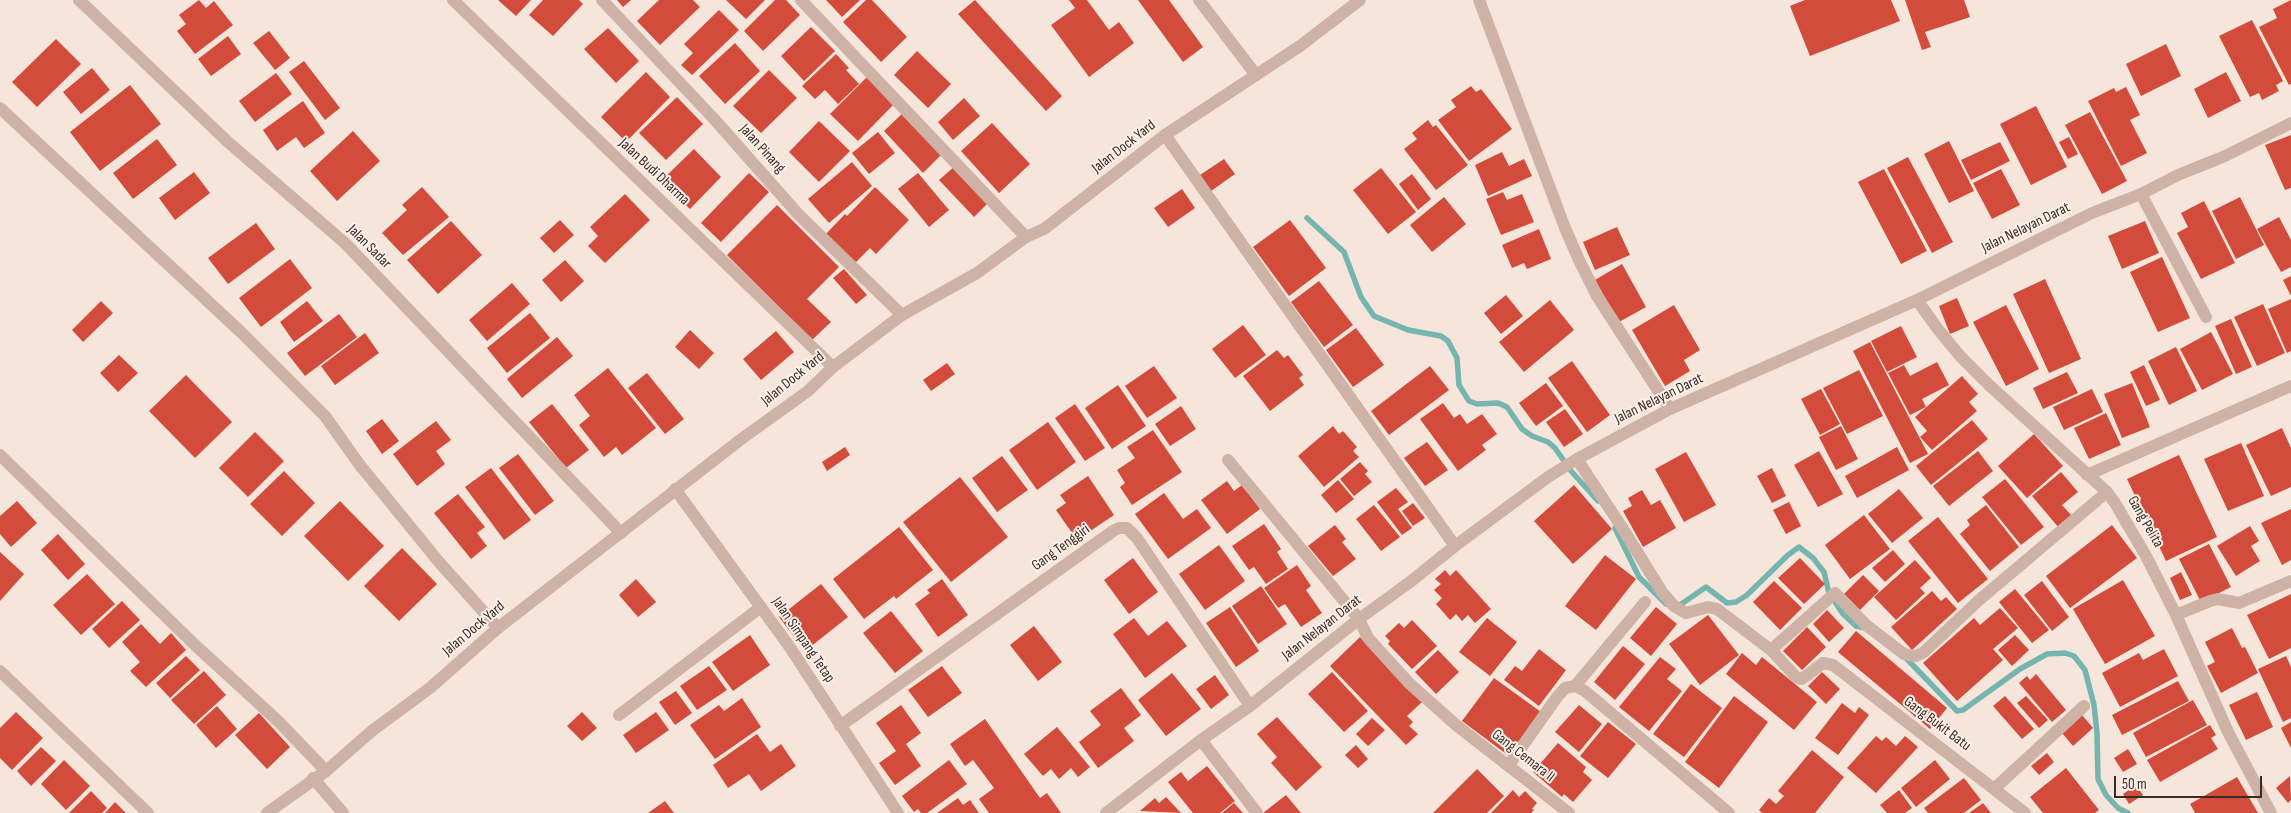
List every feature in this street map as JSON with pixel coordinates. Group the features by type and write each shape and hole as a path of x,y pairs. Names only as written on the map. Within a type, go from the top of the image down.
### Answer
{"street":[{"name":"Jalan Sadar","path":"79,0 228,142 346,244 621,533"},
{"name":"Jalan Budi Dharma","path":"453,0 833,367"},
{"name":"Jalan Pinang","path":"602,0 715,120 798,214 902,315"},
{"path":"802,0 1026,237"},
{"path":"1199,0 1256,75"},
{"name":"Jalan Dock Yard","path":"267,813 326,771 373,730 430,688 498,628 675,489 808,391 833,367 902,315 977,273 1026,237 1044,229 1165,135 1300,46 1360,0"},
{"path":"1479,0 1564,228 1598,296 1670,409"},
{"path":"0,108 243,334 324,416 359,464 438,562 498,628"},
{"name":"Jalan Nelayan Darat","path":"1106,813 1200,740 1250,706 1359,619 1455,546 1548,477 1575,460 1670,409 1917,300 2092,214 2225,156 2291,123"},
{"path":"1165,135 1455,546"},
{"path":"2141,194 2206,317"},
{"name":"Gang Pelita","path":"1917,300 1960,356 1989,385 2107,492 2146,556 2176,615 2228,732 2271,813"},
{"path":"2087,475 2291,386"},
{"path":"0,455 196,645 278,721 326,771"},
{"name":"Gang Cemara II","path":"1228,460 1359,619 1368,638 1409,683 1456,725 1569,813"},
{"path":"1575,460 1623,528 1662,592 1678,608 1686,613 1713,607 1771,650 1829,598 1837,594 1866,625 1904,654 1916,656 1924,652 1978,601 2107,492"},
{"name":"Jalan Simpang Tetap","path":"675,489 789,646 898,813"},
{"name":"Gang Tenggiri","path":"840,726 1119,528 1127,528 1137,538 1250,706"},
{"path":"2176,615 2218,599 2240,603 2291,581"},
{"path":"1509,765 1557,697 1566,688 1575,686 1646,602"},
{"path":"618,715 761,607"},
{"name":"Gang Bukit Batu","path":"1771,650 1796,677 1801,679 1823,663 1828,663 1995,788 2025,813"},
{"path":"0,671 148,813"},
{"path":"1575,686 1585,691 1729,813"},
{"path":"1995,788 2084,706"},
{"path":"1200,740 1257,813"},
{"path":"314,778 344,813"}],"building":[{"path":"199,0 206,8 214,1 233,25 195,54 177,31 186,24 179,15"},
{"path":"498,0 531,0 516,16"},
{"path":"543,0 579,0 583,4 553,36 529,15"},
{"path":"617,0 631,0 623,7"},
{"path":"659,0 693,0 700,7 660,45 637,21"},
{"path":"726,0 765,0 746,19"},
{"path":"775,0 786,0 800,15 763,51 744,31"},
{"path":"826,0 860,0 842,17"},
{"path":"866,0 872,0 907,37 881,62 843,22"},
{"path":"975,0 1062,96 1046,111 958,14"},
{"path":"1069,0 1087,0 1109,30 1119,22 1134,43 1089,77 1051,25 1075,8"},
{"path":"1138,0 1169,0 1203,47 1183,62"},
{"path":"1805,0 1891,0 1900,21 1810,56 1790,6"},
{"path":"1905,0 1964,0 1970,17 1925,32 1931,47 1922,50"},
{"path":"2291,0 2291,84 2289,85 2259,27 2277,18 2273,9"},
{"path":"719,10 739,30 692,75 681,65 693,53 684,44"},
{"path":"2252,20 2283,81 2276,85 2279,91 2262,100 2259,93 2250,97 2219,36"},
{"path":"811,27 835,51 804,81 781,56"},
{"path":"608,28 639,61 616,83 584,49"},
{"path":"269,31 290,58 275,70 253,43"},
{"path":"228,36 241,54 211,76 198,59"},
{"path":"56,39 81,64 37,107 12,82"},
{"path":"735,43 760,71 725,104 699,76"},
{"path":"2166,44 2181,76 2141,96 2126,64"},
{"path":"917,51 951,84 928,108 894,75"},
{"path":"836,54 849,68 846,70 859,84 838,104 825,90 815,99 802,86"},
{"path":"304,61 340,108 325,120 289,72"},
{"path":"92,68 110,90 81,114 63,92"},
{"path":"769,70 797,98 761,133 733,106"},
{"path":"646,72 670,97 626,142 601,117"},
{"path":"2226,72 2241,101 2208,118 2194,89"},
{"path":"276,73 292,94 255,122 239,101"},
{"path":"867,77 894,104 858,141 830,114"},
{"path":"130,85 161,124 100,171 70,132"},
{"path":"1471,86 1476,92 1481,89 1512,129 1469,161 1438,120 1456,107 1451,100"},
{"path":"2126,87 2140,115 2130,120 2147,153 2121,166 2088,101 2114,88 2116,92"},
{"path":"677,97 703,124 666,160 639,133"},
{"path":"964,98 980,116 953,140 938,122"},
{"path":"303,101 325,133 304,148 296,137 277,151 263,130"},
{"path":"2036,106 2067,167 2031,185 2000,124"},
{"path":"905,111 944,152 923,173 884,131"},
{"path":"2090,112 2127,181 2102,194 2065,125"},
{"path":"1428,120 1433,127 1436,125 1468,165 1436,190 1404,149 1417,139 1412,133"},
{"path":"819,121 850,151 819,182 789,152"},
{"path":"992,123 1030,164 999,193 961,151"},
{"path":"353,131 380,161 337,201 310,171"},
{"path":"878,132 895,153 869,174 852,153"},
{"path":"2291,135 2291,188 2285,190 2265,145"},
{"path":"2069,137 2078,154 2068,159 2059,142"},
{"path":"157,139 177,165 133,199 113,173"},
{"path":"1949,141 1974,191 1949,203 1924,154"},
{"path":"2000,142 2010,161 1971,180 1961,160"},
{"path":"694,149 721,177 690,209 661,181"},
{"path":"1502,152 1509,166 1524,159 1532,176 1488,196 1475,165"},
{"path":"1908,157 1953,242 1932,253 1887,168"},
{"path":"1224,159 1235,174 1211,191 1200,175"},
{"path":"852,162 872,186 829,223 808,199"},
{"path":"955,166 989,202 974,217 939,180"},
{"path":"1381,168 1416,212 1388,234 1353,190"},
{"path":"1884,169 1927,251 1901,264 1858,182"},
{"path":"2001,169 2020,205 1992,219 1973,183"},
{"path":"194,172 210,193 175,220 159,198"},
{"path":"749,173 769,192 721,242 701,223"},
{"path":"918,173 949,210 929,227 898,189"},
{"path":"1412,174 1431,199 1418,210 1399,184"},
{"path":"422,187 449,217 403,255 382,233 407,210 402,205"},
{"path":"875,187 909,220 876,254 870,248 855,263 825,235 845,214 847,216"},
{"path":"1182,189 1195,208 1168,227 1154,208"},
{"path":"1503,192 1507,200 1522,194 1534,222 1501,235 1486,199"},
{"path":"625,194 650,220 605,263 588,246 598,236 590,227"},
{"path":"1444,197 1466,224 1432,252 1410,225"},
{"path":"2240,197 2264,245 2236,259 2212,211"},
{"path":"2204,201 2235,263 2201,279 2177,233 2188,227 2181,213"},
{"path":"777,205 839,267 807,299 831,322 812,340 727,255"},
{"path":"2279,217 2291,240 2291,267 2281,272 2257,229"},
{"path":"560,220 574,235 554,253 540,238"},
{"path":"1290,220 1326,268 1289,296 1253,247"},
{"path":"451,221 482,255 438,294 407,260"},
{"path":"2145,221 2159,253 2122,269 2108,236"},
{"path":"256,223 275,249 228,284 208,258"},
{"path":"1617,227 1630,255 1595,270 1583,242"},
{"path":"1539,229 1551,259 1527,269 1524,263 1512,268 1502,245"},
{"path":"2162,257 2190,318 2158,332 2130,272"},
{"path":"290,259 312,288 261,327 239,298"},
{"path":"565,260 584,281 561,302 542,280"},
{"path":"1622,264 1646,307 1619,322 1595,280"},
{"path":"844,269 867,295 856,304 833,278"},
{"path":"2291,276 2291,296 2283,280"},
{"path":"2045,279 2081,359 2049,373 2013,294"},
{"path":"1319,281 1353,325 1324,347 1291,302"},
{"path":"512,283 530,304 487,341 469,320"},
{"path":"1506,295 1523,316 1501,334 1484,313"},
{"path":"1957,298 1969,326 1950,334 1939,306"},
{"path":"2291,299 2291,351 2287,353 2268,309"},
{"path":"1550,300 1574,330 1524,372 1499,342"},
{"path":"101,301 113,313 83,342 72,330"},
{"path":"307,301 323,321 294,342 280,322"},
{"path":"2263,304 2285,353 2257,366 2234,317"},
{"path":"1674,305 1700,350 1684,360 1690,371 1665,386 1632,330"},
{"path":"2006,305 2039,369 2006,386 1973,322"},
{"path":"530,313 550,338 507,373 487,348"},
{"path":"339,314 357,337 305,376 287,353"},
{"path":"2231,319 2252,367 2236,374 2215,326"},
{"path":"1243,325 1266,355 1235,378 1212,349"},
{"path":"1901,326 1917,357 1887,372 1871,341"},
{"path":"1356,328 1384,365 1353,387 1326,350"},
{"path":"690,330 714,353 699,369 675,347"},
{"path":"776,331 794,352 761,380 743,359"},
{"path":"2211,332 2233,374 2202,390 2180,349"},
{"path":"365,333 379,353 335,385 321,366"},
{"path":"557,337 573,356 522,398 507,379"},
{"path":"1870,342 1928,454 1910,463 1853,351"},
{"path":"2176,347 2197,391 2169,405 2148,361"},
{"path":"1277,350 1284,358 1288,355 1303,375 1299,378 1304,385 1270,411 1243,376"},
{"path":"119,355 138,373 118,392 100,373"},
{"path":"1572,361 1610,415 1587,432 1548,378"},
{"path":"1937,362 1949,385 1922,399 1926,407 1910,415 1888,373 1904,365 1910,376"},
{"path":"947,363 955,374 931,391 923,380"},
{"path":"2144,365 2160,400 2146,406 2130,372"},
{"path":"1154,366 1177,398 1147,418 1125,386"},
{"path":"1430,366 1449,390 1389,435 1371,411"},
{"path":"608,368 656,428 622,455 616,447 604,457 579,425 590,416 574,395"},
{"path":"1859,370 1883,416 1847,434 1823,388"},
{"path":"2067,372 2078,393 2043,409 2033,388"},
{"path":"647,373 684,419 665,434 628,388"},
{"path":"186,375 232,422 195,458 149,411"},
{"path":"1962,376 1978,394 1969,402 1977,411 1932,450 1920,437 1927,431 1915,417"},
{"path":"1546,383 1563,406 1536,426 1519,403"},
{"path":"2132,383 2150,427 2122,438 2104,394"},
{"path":"1118,385 1146,426 1112,449 1085,408"},
{"path":"1821,389 1840,424 1820,435 1801,399"},
{"path":"2092,389 2103,412 2064,430 2053,407"},
{"path":"1443,403 1454,418 1460,414 1467,424 1482,414 1497,434 1482,445 1486,450 1458,471 1420,419"},
{"path":"552,404 589,450 566,468 529,422"},
{"path":"1075,404 1105,448 1085,461 1055,418"},
{"path":"1181,406 1196,429 1170,446 1155,424"},
{"path":"1565,409 1583,434 1564,447 1546,422"},
{"path":"2106,413 2121,445 2089,459 2074,428"},
{"path":"382,419 399,441 382,454 366,431"},
{"path":"1972,420 1988,439 1931,485 1916,466"},
{"path":"436,421 451,440 436,451 445,464 417,486 393,454"},
{"path":"1048,422 1076,462 1037,490 1009,450"},
{"path":"1333,426 1339,434 1343,431 1357,447 1353,451 1359,457 1324,487 1298,456"},
{"path":"1841,426 1858,459 1836,470 1819,437"},
{"path":"2282,428 2291,448 2291,487 2271,496 2246,445"},
{"path":"1153,430 1182,472 1132,505 1120,487 1125,483 1117,470 1135,458 1127,447"},
{"path":"255,432 284,461 248,497 219,468"},
{"path":"2034,434 2063,466 2027,498 1998,466"},
{"path":"1427,442 1448,470 1425,486 1404,458"},
{"path":"2241,443 2264,496 2228,511 2204,459"},
{"path":"845,447 850,455 827,471 822,462"},
{"path":"1897,447 1909,470 1857,498 1845,476"},
{"path":"1819,451 1843,494 1818,507 1794,465"},
{"path":"1978,451 1993,471 1949,506 1933,486"},
{"path":"1686,452 1716,505 1684,522 1655,469"},
{"path":"518,454 554,501 535,515 499,468"},
{"path":"2179,455 2217,537 2166,561 2127,479"},
{"path":"1002,456 1028,490 997,512 972,478"},
{"path":"1360,462 1368,471 1365,474 1372,482 1354,496 1340,479"},
{"path":"491,468 531,520 504,540 465,487"},
{"path":"1772,468 1786,496 1772,503 1757,476"},
{"path":"284,471 315,503 282,536 250,504"},
{"path":"2061,472 2078,492 2062,505 2072,516 2059,528 2032,496"},
{"path":"1088,476 1114,515 1077,540 1056,510 1066,503 1060,495"},
{"path":"960,477 1008,537 951,582 903,522"},
{"path":"2005,479 2044,527 2021,545 1982,497"},
{"path":"1338,480 1354,499 1336,513 1321,495"},
{"path":"1227,481 1234,491 1242,485 1260,509 1227,534 1201,500"},
{"path":"1574,485 1612,529 1573,564 1534,521"},
{"path":"1396,488 1408,502 1398,509 1412,528 1402,535 1377,502"},
{"path":"1899,489 1923,518 1892,543 1868,514"},
{"path":"1642,490 1651,505 1660,500 1676,528 1643,547 1623,511 1632,506 1628,498"},
{"path":"1164,493 1183,519 1197,509 1211,528 1168,559 1135,514"},
{"path":"458,494 485,527 477,533 487,546 471,559 434,513"},
{"path":"17,501 37,523 11,547 0,534 0,516"},
{"path":"340,501 384,546 348,581 304,536"},
{"path":"1789,502 1801,526 1786,534 1773,510"},
{"path":"1413,503 1425,518 1413,526 1402,511"},
{"path":"1374,505 1400,537 1381,551 1356,519"},
{"path":"1986,505 2019,547 1990,571 1960,534 1970,525 1967,520"},
{"path":"2291,509 2291,560 2282,565 2261,523"},
{"path":"1864,515 1890,549 1850,579 1825,545"},
{"path":"1938,517 1988,579 1958,603 1908,541"},
{"path":"1264,524 1281,549 1277,552 1288,569 1266,584 1254,567 1249,570 1232,546"},
{"path":"1335,525 1346,539 1342,542 1356,559 1333,576 1308,546"},
{"path":"2112,525 2137,558 2070,608 2046,576"},
{"path":"2250,526 2259,541 2251,546 2260,561 2236,576 2217,546"},
{"path":"899,527 933,570 896,599 894,596 864,619 833,579"},
{"path":"58,534 85,564 68,580 41,550"},
{"path":"2209,544 2231,587 2201,602 2179,559"},
{"path":"1219,545 1245,581 1205,610 1179,574"},
{"path":"402,548 437,584 399,621 364,586"},
{"path":"1893,550 1905,564 1885,582 1872,568"},
{"path":"0,552 24,574 0,601"},
{"path":"1605,555 1636,579 1596,630 1565,606"},
{"path":"1133,558 1158,592 1129,614 1104,580"},
{"path":"1800,558 1825,584 1804,604 1778,578"},
{"path":"1915,560 1931,578 1920,588 1925,593 1896,620 1874,597"},
{"path":"1297,565 1311,586 1306,590 1322,613 1301,627 1285,604 1278,608 1264,588"},
{"path":"1445,570 1450,576 1456,570 1491,609 1475,623 1468,615 1462,621 1456,614 1450,620 1436,604 1442,598 1434,590 1441,584 1435,579"},
{"path":"2181,572 2192,595 2180,600 2170,578"},
{"path":"87,574 115,604 81,635 53,605"},
{"path":"1863,575 1879,591 1860,610 1844,594"},
{"path":"636,579 656,602 638,617 619,595"},
{"path":"942,579 968,615 938,637 915,604 930,593 927,590"},
{"path":"2123,580 2155,636 2105,664 2073,609"},
{"path":"1774,581 1802,608 1780,630 1753,602"},
{"path":"2042,581 2069,617 2052,631 2024,595"},
{"path":"821,584 848,617 805,651 779,617"},
{"path":"1261,586 1287,624 1258,644 1232,606"},
{"path":"2015,589 2049,630 2032,643 1999,602"},
{"path":"1932,591 1941,601 1946,597 1957,609 1912,650 1891,627"},
{"path":"2291,594 2291,648 2269,659 2247,615"},
{"path":"122,601 140,620 109,648 92,629"},
{"path":"1230,607 1259,651 1236,667 1206,623"},
{"path":"1656,607 1677,624 1651,656 1630,638"},
{"path":"2000,608 2018,628 1993,649 2003,660 1957,701 1923,663 1974,618 1980,625"},
{"path":"1827,610 1844,628 1829,642 1813,624"},
{"path":"891,611 923,651 895,673 863,633"},
{"path":"1708,615 1739,655 1700,685 1669,644"},
{"path":"1134,618 1148,636 1167,621 1187,646 1145,678 1113,634"},
{"path":"1487,618 1517,642 1490,676 1459,652"},
{"path":"1412,620 1437,646 1412,669 1388,644 1390,641 1385,636 1399,623 1404,628"},
{"path":"141,624 160,644 171,633 186,650 146,687 130,671 140,662 122,642"},
{"path":"1034,626 1062,662 1038,681 1010,645"},
{"path":"1807,627 1826,647 1802,670 1783,651"},
{"path":"2232,628 2242,648 2245,647 2258,673 2221,693 2207,666 2215,662 2205,642"},
{"path":"1856,631 1947,708 1930,729 1838,652"},
{"path":"750,635 770,665 733,691 712,662"},
{"path":"2015,635 2029,650 2012,666 1998,650"},
{"path":"1360,637 1422,702 1407,716 1413,722 1409,726 1418,734 1406,745 1330,666"},
{"path":"1623,646 1645,664 1615,700 1594,682"},
{"path":"1539,649 1566,670 1539,706 1504,680 1515,666 1522,671"},
{"path":"2164,649 2178,676 2120,707 2102,673 2139,653 2143,660"},
{"path":"1438,650 1459,672 1436,694 1415,672"},
{"path":"1742,653 1756,665 1762,657 1817,702 1794,730 1726,674"},
{"path":"186,656 200,670 170,698 156,683"},
{"path":"2286,656 2291,667 2291,718 2283,722 2258,669"},
{"path":"1660,657 1676,669 1667,679 1682,691 1649,731 1619,707"},
{"path":"709,666 727,690 697,710 680,686"},
{"path":"942,666 962,693 928,717 908,690"},
{"path":"204,671 226,695 194,724 171,700"},
{"path":"1332,672 1368,711 1344,732 1308,694"},
{"path":"1822,672 1840,689 1826,704 1808,686"},
{"path":"1172,673 1201,709 1166,736 1138,700"},
{"path":"2036,674 2066,710 2052,722 2019,683 2027,676 2030,680"},
{"path":"1215,675 1229,695 1211,709 1196,689"},
{"path":"1494,678 1541,712 1509,756 1462,721"},
{"path":"2178,681 2189,701 2122,735 2112,715"},
{"path":"1691,684 1722,708 1684,757 1653,734"},
{"path":"1121,688 1141,715 1124,728 1134,741 1098,768 1079,742 1101,725 1090,711"},
{"path":"676,691 692,713 675,725 659,702"},
{"path":"2257,692 2273,727 2246,740 2229,705"},
{"path":"1734,696 1768,722 1719,788 1685,762"},
{"path":"2005,696 2034,729 2022,739 1993,706"},
{"path":"2026,696 2048,720 2039,728 2017,703"},
{"path":"742,698 761,727 715,759 690,725 719,705 724,711"},
{"path":"2193,700 2207,725 2146,757 2133,733"},
{"path":"1842,703 1855,713 1859,707 1869,715 1838,755 1815,738"},
{"path":"901,705 921,733 906,744 921,766 895,785 879,763 896,751 876,723"},
{"path":"1579,705 1602,724 1579,752 1555,732"},
{"path":"217,706 237,729 216,748 196,725"},
{"path":"16,712 43,738 12,770 0,758 0,728"},
{"path":"582,712 597,728 582,741 567,726"},
{"path":"656,712 669,730 636,753 623,735"},
{"path":"259,713 290,747 267,769 235,735"},
{"path":"2082,715 2093,728 2073,746 2062,733"},
{"path":"1277,717 1322,767 1296,791 1271,763 1277,757 1257,734"},
{"path":"1372,718 1385,730 1368,746 1356,734"},
{"path":"985,719 1040,798 1047,793 1061,813 989,813 979,799 994,788 973,760 965,766 950,744"},
{"path":"1608,722 1636,744 1608,778 1580,756"},
{"path":"2291,722 2291,748 2281,728"},
{"path":"2210,725 2216,735 2211,738 2218,749 2160,782 2147,760"},
{"path":"1057,727 1090,767 1078,777 1071,768 1059,779 1051,769 1043,776 1024,754"},
{"path":"757,734 770,752 781,744 796,766 761,791 749,774 728,788 713,765"},
{"path":"1876,736 1882,741 1886,737 1896,746 1905,736 1918,747 1876,793 1847,768"},
{"path":"1558,743 1586,767 1583,772 1592,780 1573,802 1564,794 1562,797 1533,772"},
{"path":"1356,745 1368,759 1358,768 1345,755"},
{"path":"41,747 56,761 31,786 17,771"},
{"path":"2128,749 2137,764 2123,772 2114,758"},
{"path":"1812,750 1844,777 1815,813 1762,813 1759,810 1769,798 1776,804 1784,796 1778,791"},
{"path":"2047,753 2054,762 2039,775 2031,766"},
{"path":"64,760 90,786 66,810 41,784"},
{"path":"949,760 967,784 927,813 921,813 918,809 914,812 902,796"},
{"path":"1935,760 1950,779 1916,807 1901,788"},
{"path":"1207,766 1235,801 1220,813 1193,813 1168,782 1181,772 1188,781"},
{"path":"2066,768 2099,810 2095,813 2043,813 2030,797"},
{"path":"1477,769 1504,796 1487,813 1433,813"},
{"path":"2290,776 2291,800 2288,803 2276,788"},
{"path":"2237,777 2258,813 2195,813 2190,804"},
{"path":"1964,778 1981,800 1964,813 1928,813 1924,808"},
{"path":"2136,785 2143,795 2129,804 2123,794"},
{"path":"1513,790 1519,797 1525,791 1537,803 1532,809 1534,810 1531,813 1491,813"},
{"path":"1899,790 1912,808 1905,813 1887,813 1880,805"},
{"path":"91,791 107,808 102,813 69,813"},
{"path":"1286,795 1301,813 1263,813"},
{"path":"1166,797 1181,813 1140,811 1155,798 1159,803"},
{"path":"958,798 963,805 970,800 979,813 937,813"},
{"path":"665,801 674,813 648,813"},
{"path":"115,802 126,813 105,813"},
{"path":"1234,803 1243,813 1222,813"},
{"path":"1983,803 1991,813 1969,813"}],"waterway":[{"path":"1307,218 1344,252 1361,297 1374,316 1408,330 1441,336 1448,341 1457,358 1459,385 1469,401 1477,404 1498,403 1507,407 1522,429 1532,436 1548,442 1555,448 1571,471 1598,501"},
{"path":"1615,528 1639,577 1666,604"},
{"path":"1677,607 1706,587 1727,603 1736,602 1747,595 1788,555 1799,547 1813,558 1824,572 1829,593 1843,614 1856,626 1865,628"},
{"path":"1905,657 1957,711 1963,710 2020,669 2047,654 2065,653 2074,656 2085,670 2094,705 2098,779 2106,795 2118,808 2128,813"}]}
